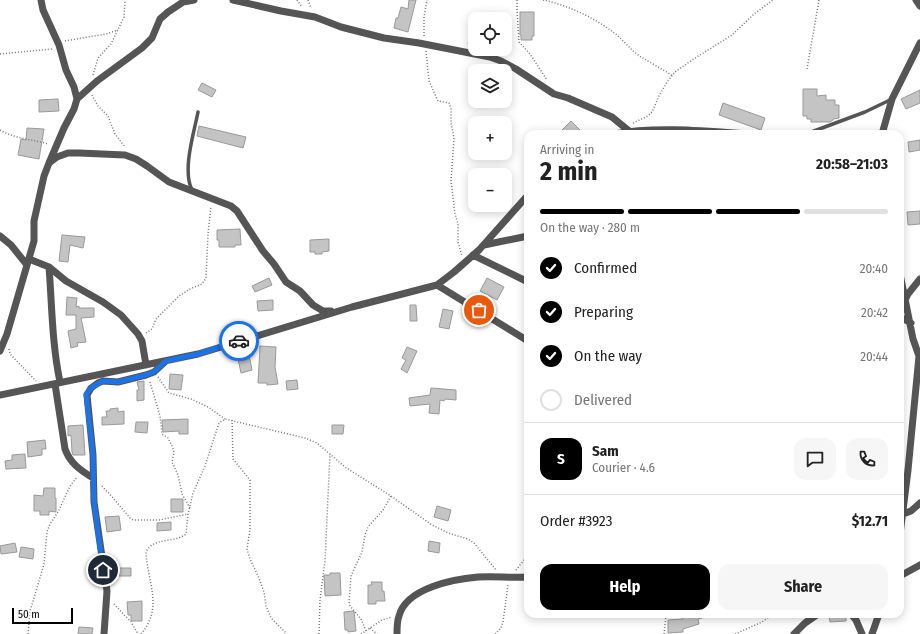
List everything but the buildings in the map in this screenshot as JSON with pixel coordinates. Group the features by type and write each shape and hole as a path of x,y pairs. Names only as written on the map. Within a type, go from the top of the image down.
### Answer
{"street":[{"path":"0,351 7,334 34,241 34,221 44,176 77,99 59,47 43,10 41,0"},
{"path":"77,99 89,88 142,48 152,38 160,19 168,12 183,2 194,0"},
{"path":"233,0 280,11 315,17 341,27 384,38 422,43 490,57 516,69 554,94 594,108 612,117 627,129 642,130"},
{"path":"916,0 920,6"},
{"path":"883,130 892,99 920,43"},
{"path":"49,163 57,157 68,153 119,155 133,158 169,182 231,206 237,211 262,251 274,264 286,282 300,291 312,305 323,311 336,311"},
{"path":"0,395 198,354 336,311 437,285 484,245 524,200"},
{"path":"0,236 28,262 49,267 66,281 103,302 121,315 138,334 142,341 146,365"},
{"path":"484,245 524,237"},
{"path":"473,255 484,262 524,280"},
{"path":"49,267 55,359 65,449 71,462 93,478"},
{"path":"906,300 908,294 920,279"},
{"path":"437,285 524,339"},
{"path":"904,291 919,357 904,504"},
{"path":"904,320 911,324"},
{"path":"104,634 106,597 94,502 93,455 86,394 91,388 103,381 118,382 154,372 166,361"},
{"path":"904,514 911,511 920,503"},
{"path":"904,574 920,566"},
{"path":"397,634 399,614 408,602 419,592 441,584 478,577 524,577"},
{"path":"794,634 812,618"},
{"path":"854,618 862,634"},
{"path":"872,634 878,618"}],"lane":[{"path":"817,130 865,112 892,99"},
{"path":"192,191 188,181 188,174 198,112"}],"path":[{"path":"125,0 124,17 111,44 98,58 89,88 98,106 108,116 115,134 133,158"},
{"path":"427,0 424,17 424,39 422,43 428,63 429,81 438,101 449,103 451,109 451,123 454,138 451,181 455,214 458,224 458,242 462,252 462,265"},
{"path":"517,0 519,42 530,54 548,80"},
{"path":"543,0 574,10 599,23 614,32 640,56 673,76"},
{"path":"627,129 652,112 659,96 673,76 692,60 732,35 754,14 773,0"},
{"path":"807,69 819,0"},
{"path":"0,54 59,47 68,40 100,35 118,30"},
{"path":"0,130 26,140 36,140 56,146"},
{"path":"142,341 144,334 152,330 156,319 167,307 184,293 202,284 206,278 208,234 212,198"},
{"path":"4,340 8,346 10,354 41,386"},
{"path":"154,372 169,393 191,399 208,407 225,419 305,438 317,443 344,467 391,496 432,525 451,534 468,539 474,543 505,578"},
{"path":"146,375 155,396 162,434 168,438 172,446 174,452 172,462 178,475 182,494 190,508"},
{"path":"106,597 131,622 139,634 146,628 154,602 146,552 148,547 153,544 172,538 183,537 186,534 188,514 193,493 205,466 219,423 225,419"},
{"path":"232,420 233,459 250,480 250,530 247,549 264,592 266,606 271,618 287,634"},
{"path":"319,634 320,600 325,561 330,454"},
{"path":"28,634 34,598 44,564 47,532 70,486 83,471"},
{"path":"93,478 133,520 159,520 188,514"},
{"path":"366,631 361,619 350,606 351,576 362,552 368,527 383,510 391,496"},
{"path":"495,634 501,628 503,622 505,578 524,559"},
{"path":"361,634 382,620 399,614"},
{"path":"664,634 666,618"},
{"path":"735,634 768,618"},
{"path":"370,628 377,634"}],"way so far":[{"path":"239,341 352,307 437,285 479,310"}],"route":[{"path":"103,570 94,502 93,455 86,394 91,388 103,381 118,382 146,375 154,372 166,361 198,354 239,341"}]}
